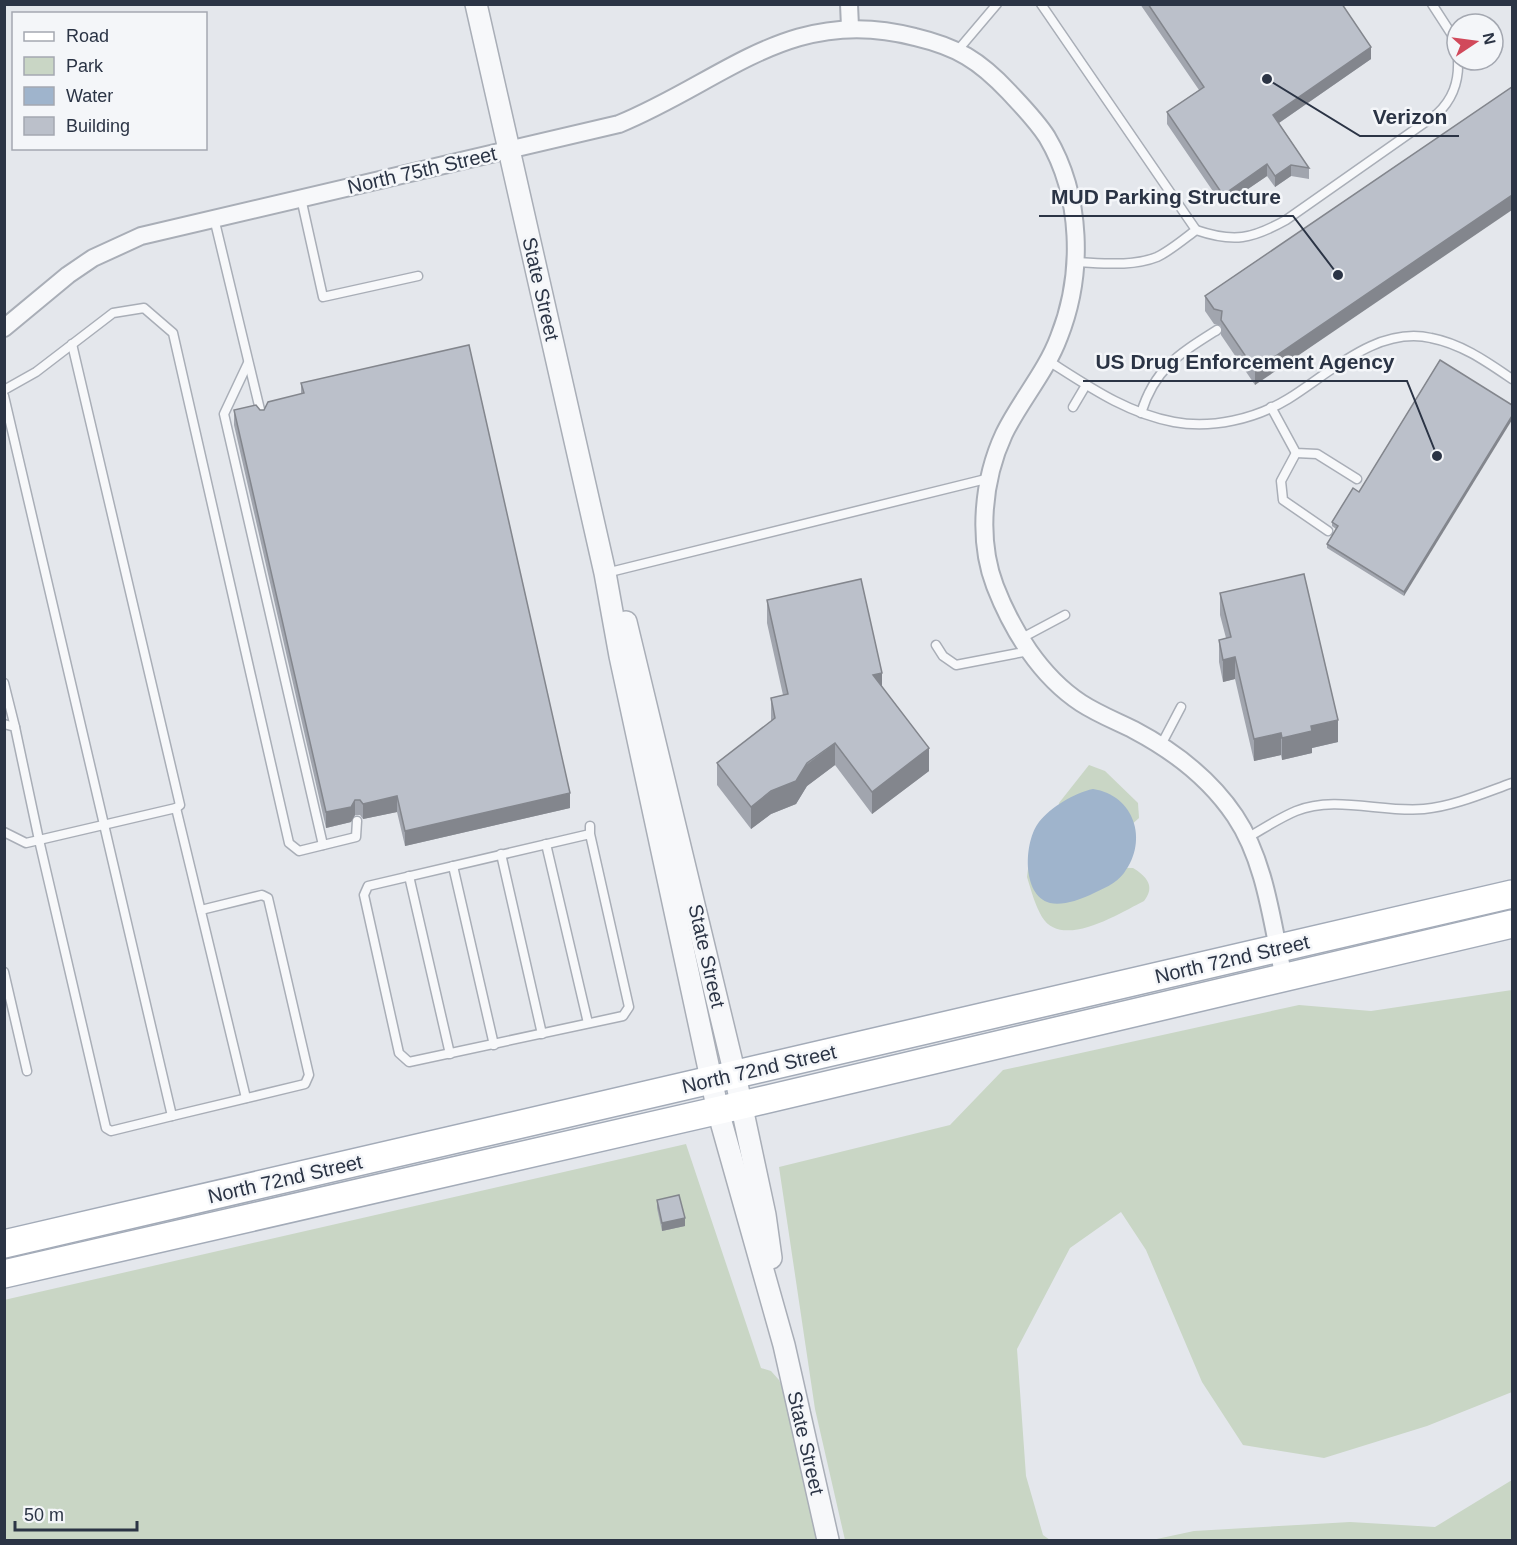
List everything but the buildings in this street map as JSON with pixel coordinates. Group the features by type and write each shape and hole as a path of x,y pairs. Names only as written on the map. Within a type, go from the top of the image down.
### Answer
{"main road":[{"name":"North 72nd Street","path":"4,1244 1512,894"},
{"name":"North 72nd Street","path":"4,1274 730,1108 1512,924"}],"street":[{"name":"State Street","path":"476,4 605,573 622,610 634,651 723,1078 828,1540"},
{"path":"849,4 850,27"},
{"name":"North 75th Street","path":"4,328 68,275 101,254 141,236 619,124 664,103 756,52 802,36 850,27 902,33 958,50 986,68 1032,116 1048,139 1062,173 1077,238 1076,262 1069,305 1059,339 1005,432 990,478 984,524 991,573 1004,607 1025,645 1077,700 1161,746 1214,790 1234,815 1247,838 1261,873 1284,978"}],"lane":[{"path":"958,50 997,4"},
{"path":"1041,4 1196,230 1218,238 1241,238 1261,233 1286,220 1449,104 1456,86 1457,72"},
{"path":"1431,4 1445,25"},
{"path":"301,198 323,297 418,276"},
{"path":"214,218 262,419"},
{"path":"1076,262 1115,264 1146,261 1159,256 1196,230"},
{"path":"4,390 36,372 112,313 144,308 173,333 289,843 298,851 357,837 357,821"},
{"path":"1141,413 1148,390 1159,373 1183,352 1217,330"},
{"path":"1047,360 1117,404 1175,422 1205,423 1234,420 1271,407 1344,360 1372,346 1399,337 1429,337 1456,345 1512,379"},
{"path":"4,832 26,843 176,808 180,805 72,344"},
{"path":"248,363 224,414 323,845"},
{"path":"1073,408 1086,385"},
{"path":"4,396 172,1116"},
{"path":"1271,407 1296,453"},
{"path":"1296,453 1317,454 1357,478"},
{"path":"1296,453 1285,470 1281,482 1283,500 1328,531"},
{"path":"605,573 990,478"},
{"path":"936,645 944,656 956,665 1025,645 1065,615"},
{"path":"4,683 106,1128 111,1131 305,1084 309,1075 268,898 262,895 201,909"},
{"path":"1161,746 1181,707"},
{"path":"4,724 15,727"},
{"path":"1247,838 1296,811 1316,806 1396,810 1426,808 1471,798 1512,783"},
{"path":"176,808 246,1098"},
{"path":"590,830 629,1007 623,1016 409,1062 399,1053 364,895 368,886 546,844 590,830"},
{"path":"546,844 588,1023"},
{"path":"501,854 542,1034"},
{"path":"453,866 494,1045"},
{"path":"409,876 450,1054"},
{"path":"4,972 27,1071"}],"green space":[{"path":"1089,765 1105,771 1138,803 1139,818 1130,826 1058,812 1059,803"},
{"path":"1033,866 1133,868 1148,882 1148,896 1144,901 1092,926 1077,930 1063,930 1051,926 1042,917 1027,877 1028,869"},
{"path":"1512,990 1512,1392 1427,1426 1324,1458 1243,1445 1202,1382 1146,1250 1121,1212 1070,1248 1017,1349 1026,1476 1043,1535 1050,1540 845,1540 815,1409 779,1167 950,1125 1003,1070 1299,1005 1371,1011"},
{"path":"686,1144 761,1368 771,1371 779,1380 791,1405 824,1540 5,1540 4,1300"},
{"path":"1512,1480 1512,1540 1152,1540 1194,1531 1350,1522 1435,1527"}],"water":[{"path":"1093,789 1119,800 1127,810 1136,834 1132,860 1121,877 1104,888 1070,902 1050,903 1034,890 1030,879 1028,854 1034,831 1044,816 1056,806 1071,797"}],"place":[{"name":"Verizon","path":"1267,79"},
{"name":"MUD Parking Structure","path":"1338,275"},
{"name":"US Drug Enforcement Agency","path":"1437,456"}]}
